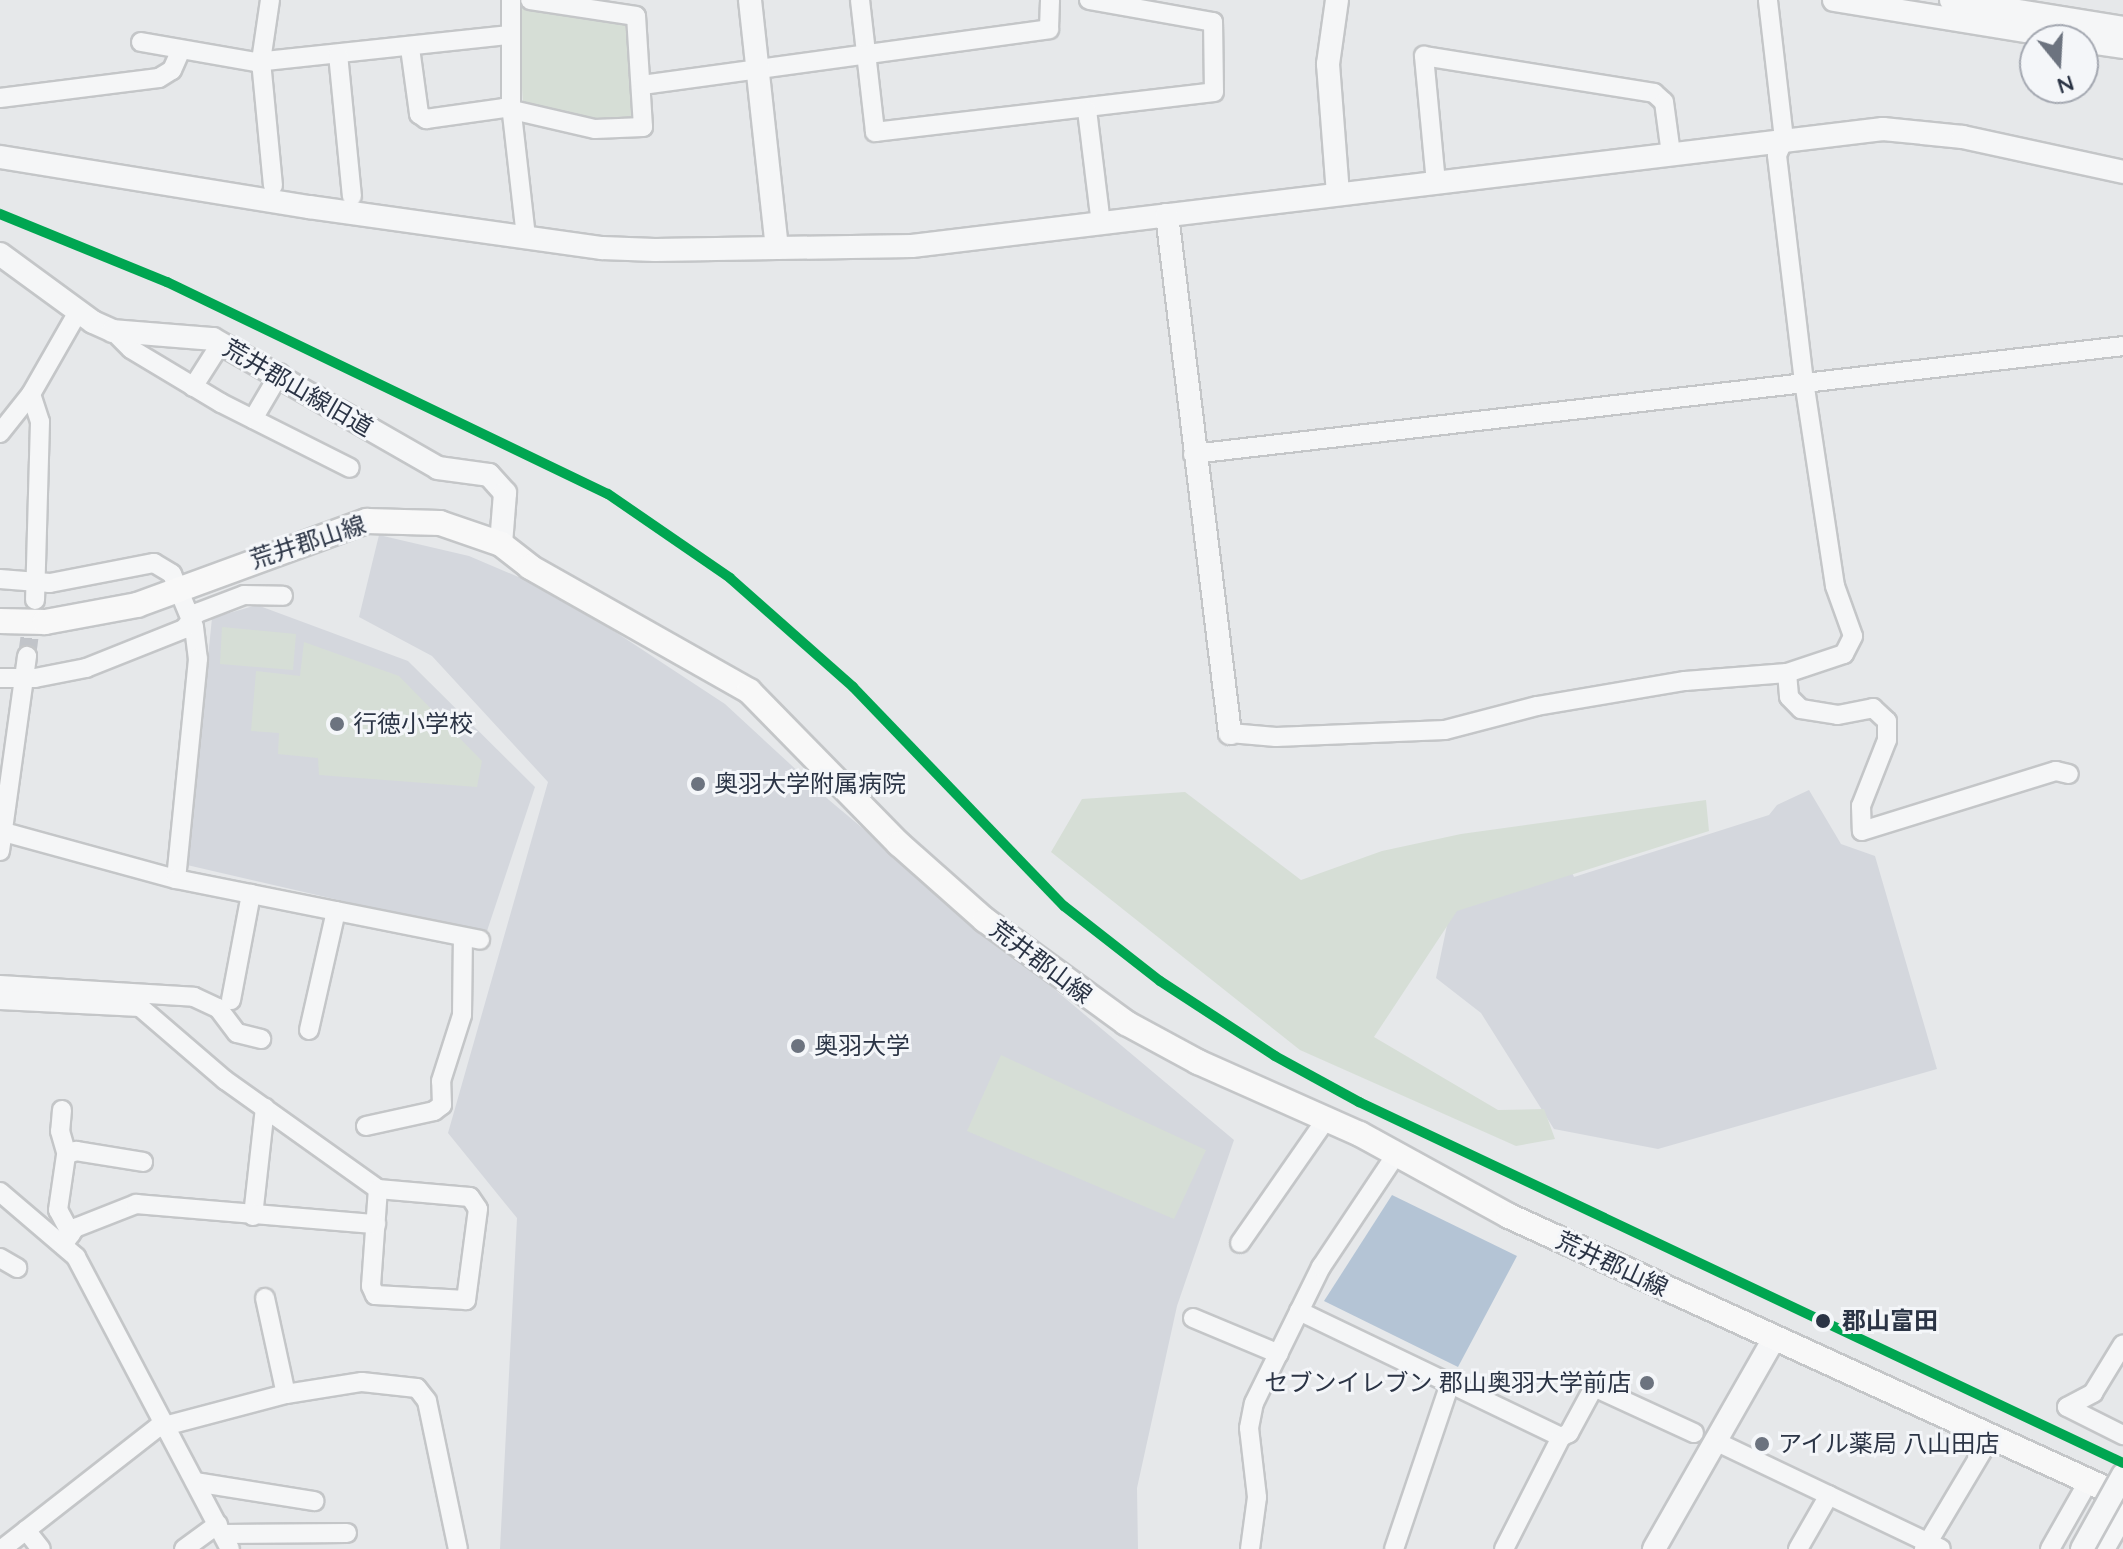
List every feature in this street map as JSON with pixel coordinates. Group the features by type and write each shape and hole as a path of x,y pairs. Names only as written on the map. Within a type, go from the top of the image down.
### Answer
{"main road":[{"name":"荒井郡山線","path":"0,621 93,616 179,589 367,521 440,523 501,544 530,567 749,691 899,844 985,920 1078,990 1198,1062 1327,1118 1509,1216 2123,1497"}],"street":[{"path":"270,0 261,61 273,185"},
{"path":"511,0 512,109 526,237"},
{"path":"410,48 419,114 426,119 512,109 595,129 641,129 646,118 636,8 530,0"},
{"path":"750,0 755,69 777,248"},
{"path":"860,0 875,132 1087,110 1214,92 1213,22 1089,0"},
{"path":"642,85 1049,29 1050,0"},
{"path":"1337,0 1328,64 1338,194"},
{"path":"1167,215 1193,454 1230,733 1276,737 1445,730 1537,706 1673,683 1787,673 1844,654 1853,636 1835,586 1804,382 1777,155 1784,139 1768,0"},
{"path":"1834,0 2019,30"},
{"path":"1951,0 2123,28"},
{"path":"141,42 261,61 410,48 510,35"},
{"path":"2099,43 2123,47"},
{"path":"0,98 159,78 172,70 181,50"},
{"path":"338,54 352,196"},
{"path":"1436,183 1424,56 1654,93 1664,102 1671,154"},
{"path":"1087,110 1101,224"},
{"path":"0,157 617,249 912,246 1784,139 1899,129 2123,172"},
{"name":"荒井郡山線旧道","path":"0,254 78,312 113,331 184,334 221,343 280,373 438,468 489,475 505,493 501,544"},
{"path":"0,433 31,394 78,312"},
{"path":"113,331 131,349 193,387 350,468"},
{"path":"193,387 221,343"},
{"path":"1193,454 2123,346"},
{"path":"253,419 280,373"},
{"path":"31,394 40,422 35,592"},
{"path":"0,579 35,592 154,563 172,574 191,620 198,659 176,879"},
{"path":"0,678 24,679 100,664 184,629 191,620 251,592 283,596"},
{"path":"0,851 7,747 27,656"},
{"path":"1787,673 1789,697 1801,709 1838,715 1873,708 1887,721 1887,740 1861,806 1862,831 2056,771 2069,774"},
{"path":"1,831 176,879 471,938 462,1015 441,1081 442,1105 434,1111 366,1126"},
{"path":"231,1000 251,894"},
{"path":"309,1030 336,911"},
{"path":"0,985 194,997 218,1008 237,1033 261,1039"},
{"path":"0,1000 140,1007 265,1108 378,1189 472,1198 478,1209 469,1298 455,1303 375,1295 371,1286 378,1189"},
{"path":"253,1216 265,1108"},
{"path":"62,1110 60,1131 67,1155 58,1210 67,1240 224,1536"},
{"path":"1240,1243 1327,1118"},
{"path":"67,1155 76,1151 143,1162"},
{"path":"1250,1549 1257,1497 1250,1416 1299,1311 1395,1156"},
{"path":"0,1192 8,1210 67,1240"},
{"path":"67,1240 136,1204 376,1224"},
{"path":"0,1258 17,1268"},
{"path":"265,1298 286,1394"},
{"path":"1299,1311 1561,1437"},
{"path":"1193,1318 1279,1354"},
{"path":"1654,1549 1704,1437 1775,1337"},
{"path":"2123,1344 2093,1393 2067,1407 2123,1435"},
{"path":"2,1549 157,1428 345,1382 417,1388 427,1401 458,1549"},
{"path":"1394,1549 1450,1384"},
{"path":"1504,1549 1561,1437 1569,1433 1594,1387 1829,1495 1931,1547 1992,1435"},
{"path":"2082,1549 2123,1475"},
{"path":"195,1482 314,1501"},
{"path":"2050,1549 2088,1482"},
{"path":"1798,1549 1829,1495"},
{"path":"2103,1549 2123,1514"},
{"path":"26,1530 41,1549"},
{"path":"184,1549 224,1536 347,1533"}],"shaded area":[{"path":"522,2 624,19 641,118 595,123 523,104 517,8"},
{"name":"奥羽大学","path":"379,535 469,556 556,593 725,704 829,800 1234,1140 1177,1306 1137,1488 1138,1549 500,1549 517,1218 448,1133 548,782 432,656 359,617"},
{"name":"行徳小学校","path":"257,605 408,661 535,787 486,934 187,865 212,618"},
{"path":"222,627 296,634 293,670 220,664"},
{"path":"304,642 399,676 482,761 477,787 319,775 318,758 278,754 279,733 251,731 256,671 300,676"},
{"path":"1809,790 1841,844 1875,856 1937,1069 1658,1149 1554,1129 1481,1013 1436,978 1451,906 1570,868 1574,877 1769,815 1777,805"},
{"path":"1185,792 1301,880 1382,851 1461,834 1706,800 1709,831 1457,911 1374,1037 1498,1110 1544,1109 1555,1139 1516,1146 1300,1050 1051,852 1082,799"},
{"path":"1001,1055 1206,1150 1174,1219 967,1131"}],"water":[{"path":"1392,1195 1517,1256 1458,1367 1324,1301"}],"tunnel":[{"path":"27,656 33,611"}],"transit line":[{"path":"0,214 167,282 608,494 730,578 853,687 1064,906 1160,981 1275,1056 1359,1102 2123,1463"}],"place":[{"name":"行徳小学校","path":"337,724"},
{"name":"奥羽大学附属病院","path":"698,784"},
{"name":"奥羽大学","path":"798,1046"},
{"name":"郡山富田","path":"1823,1321"},
{"name":"セブンイレブン 郡山奥羽大学前店","path":"1647,1383"},
{"name":"アイル薬局 八山田店","path":"1762,1444"}]}
